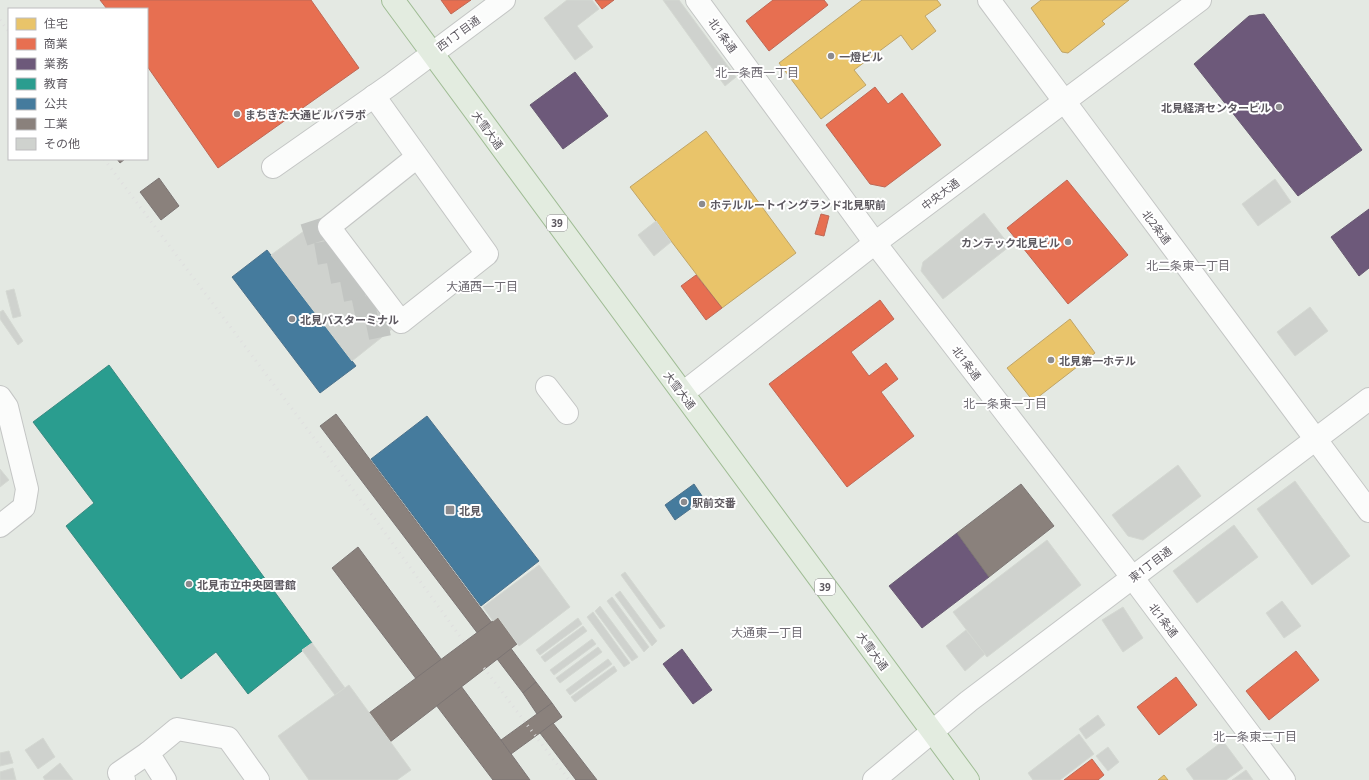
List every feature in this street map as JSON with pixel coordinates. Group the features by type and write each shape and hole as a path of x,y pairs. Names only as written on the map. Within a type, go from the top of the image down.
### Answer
{"highway":[{"name":"大雪大通","path":"393,0 968,780"}],"street":[{"name":"西1丁目通","path":"274,167 374,96 504,0"},
{"name":"北1条通","path":"697,0 875,243 1132,577 1284,780"},
{"name":"北2条通","path":"989,0 1317,439 1369,511"},
{"name":"中央大通","path":"682,393 875,243 1200,0"},
{"path":"374,96 487,254 401,322 329,227 417,157"},
{"path":"547,386 567,413"},
{"path":"0,398 7,407 27,489 24,507 0,526"},
{"name":"東1丁目通","path":"874,780 907,754 931,731 1132,577 1369,399"},
{"path":"124,780 119,773 148,753 177,729 228,738 258,780"},
{"path":"148,753 165,780"}],"building: 住宅":[{"name":"一燈ビル","path":"862,0 937,0 941,5 925,16 936,31 912,50 901,35 854,70 866,85 821,119 779,63"},
{"path":"1041,0 1129,0 1102,21 1105,24 1068,53 1062,52 1031,8"},
{"name":"ホテルルートイングランド北見駅前","path":"706,131 796,253 722,308 630,187"},
{"name":"北見第一ホテル","path":"1070,319 1095,353 1033,401 1007,368"},
{"path":"1164,775 1168,780 1158,780"}],"building: 商業":[{"name":"まちきた大通ビルパラボ","path":"100,0 311,0 359,68 218,168 148,67 148,8 106,8"},
{"path":"441,0 471,0 451,14"},
{"path":"595,0 614,0 602,9"},
{"path":"773,0 824,0 828,5 769,51 746,21"},
{"path":"875,87 888,104 902,93 941,145 885,187 870,184 826,125"},
{"name":"カンテック北見ビル","path":"1067,180 1128,255 1068,304 1007,228"},
{"path":"821,214 829,216 824,236 815,234"},
{"path":"696,275 722,308 706,320 681,286"},
{"path":"880,300 894,319 851,352 869,376 886,363 898,379 881,392 914,436 847,487 769,384"},
{"path":"1296,651 1319,680 1269,720 1246,691"},
{"path":"1176,677 1197,705 1159,735 1137,707"},
{"path":"1092,759 1104,775 1098,780 1064,780"}],"building: 業務":[{"name":"北見経済センタービル","path":"1264,14 1362,150 1298,196 1194,64 1249,16"},
{"path":"575,72 608,116 563,149 530,105"},
{"path":"1369,209 1369,268 1359,276 1331,237"},
{"path":"957,533 989,577 922,628 889,586"},
{"path":"682,649 712,690 693,704 663,664"}],"building: 教育":[{"name":"北見市立中央図書館","path":"109,365 312,643 248,694 216,652 181,679 66,526 94,503 33,422"}],"building: 公共":[{"name":"北見バスターミナル","path":"267,250 356,366 320,393 232,277"},
{"path":"427,416 539,561 481,606 371,459"},
{"name":"駅前交番","path":"694,484 704,499 675,520 665,505"}],"building: 工業":[{"path":"159,178 179,206 161,220 140,192"},
{"path":"336,414 536,682 523,693 320,426"},
{"path":"1021,484 1054,526 989,577 957,533"},
{"path":"358,547 530,780 493,780 332,568"},
{"path":"498,617 517,644 390,742 369,713"},
{"path":"536,682 552,703 537,714 523,693"},
{"path":"552,703 562,717 511,754 501,740"},
{"path":"553,723 597,780 576,780 540,733"}],"building: その他":[{"path":"567,0 592,0 599,9 577,26 593,47 575,60 544,18"},
{"path":"663,0 679,0 736,77 725,86"},
{"path":"1275,179 1291,202 1258,226 1242,204"},
{"path":"984,213 1010,246 943,299 921,271 923,262"},
{"path":"322,218 401,322 352,361 271,255"},
{"path":"656,221 671,242 654,256 638,235"},
{"path":"14,289 21,316 13,318 6,291"},
{"path":"1310,307 1328,331 1295,356 1277,332"},
{"path":"3,310 23,341 18,345 0,319 0,312"},
{"path":"1178,465 1201,496 1143,540 1128,536 1112,515"},
{"path":"0,469 9,480 0,487"},
{"path":"1295,481 1350,556 1312,585 1257,509"},
{"path":"1234,525 1258,557 1197,603 1173,571"},
{"path":"1047,540 1081,585 987,657 953,612"},
{"path":"539,565 570,607 519,646 498,617 493,621 483,607"},
{"path":"625,572 665,626 660,629 621,575"},
{"path":"620,591 657,641 652,646 615,595"},
{"path":"612,597 649,647 644,652 607,601"},
{"path":"1282,601 1301,626 1284,638 1266,613"},
{"path":"600,606 638,657 632,661 595,611"},
{"path":"1123,607 1143,638 1123,652 1102,620"},
{"path":"593,612 630,663 624,667 587,617"},
{"path":"578,618 582,624 540,655 536,650"},
{"path":"583,626 587,631 545,662 541,657"},
{"path":"966,630 985,654 965,671 946,646"},
{"path":"592,639 596,644 554,675 550,670"},
{"path":"312,643 345,688 335,695 302,650"},
{"path":"598,647 602,652 560,683 556,678"},
{"path":"608,659 612,664 570,695 566,690"},
{"path":"614,666 617,671 575,702 571,697"},
{"path":"349,685 411,770 397,780 309,780 278,736"},
{"path":"1098,715 1105,725 1086,739 1079,729"},
{"path":"1079,734 1094,754 1060,780 1033,780 1028,773"},
{"path":"43,738 55,757 38,769 25,750"},
{"path":"1223,741 1243,768 1226,780 1194,780 1186,769"},
{"path":"1108,747 1119,762 1108,771 1096,756"},
{"path":"9,751 13,763 0,766 0,753"},
{"path":"60,763 73,780 45,780 43,777"},
{"path":"13,768 16,780 0,780 0,772"},
{"path":"1246,770 1253,780 1232,780"}],"tunnel":[{"path":"304,235 329,227"},
{"path":"316,254 345,249"},
{"path":"329,273 359,267"},
{"path":"342,291 373,285"},
{"path":"354,310 387,303"},
{"path":"367,329 401,322"}],"railway":[{"path":"0,20 8,31"},
{"path":"105,160 375,519 464,642"},
{"path":"484,668 569,780"}],"place":[{"name":"一燈ビル","path":"831,56"},
{"name":"北見経済センタービル","path":"1279,107"},
{"name":"まちきた大通ビルパラボ","path":"237,114"},
{"name":"ホテルルートイングランド北見駅前","path":"702,204"},
{"name":"カンテック北見ビル","path":"1068,242"},
{"name":"北見バスターミナル","path":"292,319"},
{"name":"北見第一ホテル","path":"1051,360"},
{"name":"駅前交番","path":"684,502"},
{"name":"北見","path":"450,510"},
{"name":"北見市立中央図書館","path":"189,584"}],"district":[{"name":"北一条西一丁目","path":"757,72"},
{"name":"北二条東一丁目","path":"1188,265"},
{"name":"大通西一丁目","path":"482,286"},
{"name":"北一条東一丁目","path":"1005,403"},
{"name":"大通東一丁目","path":"767,632"},
{"name":"北一条東二丁目","path":"1255,736"}]}
